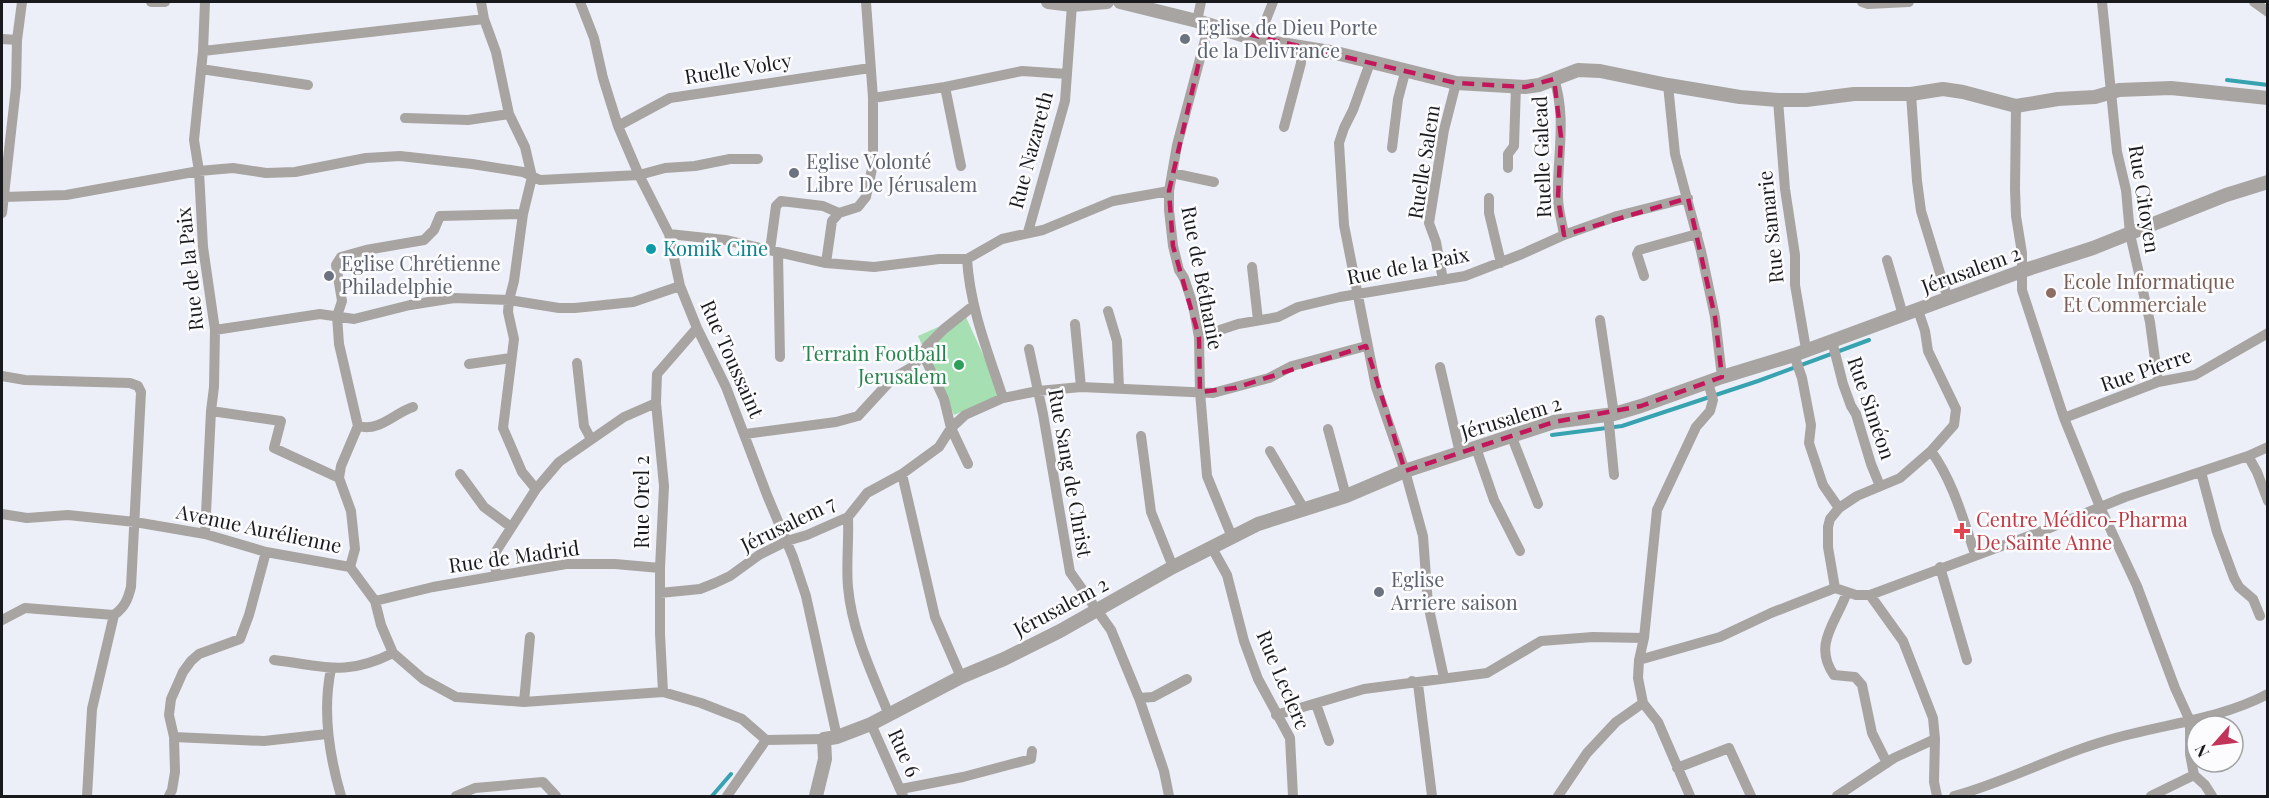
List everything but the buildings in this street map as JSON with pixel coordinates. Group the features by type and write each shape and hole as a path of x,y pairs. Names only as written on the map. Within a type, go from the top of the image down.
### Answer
{"street":[{"path":"2,213 6,171 5,150 16,87 17,40 22,2"},
{"path":"151,2 165,2"},
{"name":"Rue de la Paix","path":"205,2 203,51 194,140 199,171 203,246 215,330 205,534"},
{"path":"481,2 484,19 496,52 509,114 525,147 532,177 523,214 514,281 509,300 508,312 514,339 511,378 503,428 522,472 536,489"},
{"name":"Rue Toussaint","path":"580,2 594,38 603,78 618,126 639,175 669,234 680,286 697,328 726,387 787,541 806,596 831,738"},
{"path":"826,263 832,221 839,213 858,207 866,197 873,164 873,98 866,2"},
{"path":"1048,2 1072,5 1107,2"},
{"path":"1120,2 1258,40 1371,60 1456,83 1539,85 1578,70 1600,71 1740,97 1778,100 1806,100 1854,94 1911,94 1943,89 2016,106 2058,99 2095,97 2119,90 2171,88 2268,98"},
{"name":"Rue de Béthanie","path":"1201,2 1203,23 1169,191 1173,246 1179,270 1193,305 1199,337 1200,392 1208,476 1232,537"},
{"path":"1258,40 1273,2"},
{"path":"1866,2 1909,2"},
{"name":"Rue Citoyen","path":"2102,2 2111,71 2110,93 2117,152 2126,190 2130,234 2150,322 2158,382"},
{"path":"2254,2 2268,12"},
{"name":"Rue Nazareth","path":"1028,232 1065,101 1072,5"},
{"path":"203,51 484,19"},
{"path":"2,39 17,40"},
{"path":"1284,127 1301,63 1302,47"},
{"path":"1371,60 1340,143 1344,225 1359,294 1366,346 1376,387 1405,471 1423,536 1428,604 1444,678"},
{"name":"Ruelle Volcy","path":"618,126 670,98 870,68"},
{"path":"201,69 308,85"},
{"path":"1392,148 1398,99 1406,69"},
{"path":"873,98 945,87 1022,71 1067,74"},
{"name":"Ruelle Galead","path":"1554,79 1560,95 1561,138 1558,198 1564,234"},
{"name":"Ruelle Salem","path":"1443,280 1436,242 1429,223 1444,130 1456,83"},
{"path":"1668,85 1675,154 1697,234 1715,317 1722,377"},
{"path":"1508,168 1508,154 1514,146 1516,86"},
{"path":"945,87 961,166"},
{"path":"1911,94 1921,211 1948,299"},
{"name":"Rue Samarie","path":"1778,100 1785,189 1795,255 1802,378 1811,425 1809,443 1823,484 1839,507"},
{"path":"2016,106 2015,189 2016,216 2022,254 2022,290 2064,418 2100,507 2137,586 2187,714"},
{"path":"405,118 468,120 509,114"},
{"path":"4,198 66,195 199,171 233,168 266,173 295,172 366,158 400,156 523,172 540,180 639,175 665,168 695,166 730,159 758,159"},
{"path":"1172,173 1214,182"},
{"name":"Jérusalem 2","path":"831,738 871,724 961,677 1004,659 1098,611 1173,567 1258,524 1346,496 1405,471 1554,422 1611,414 1710,391 1722,377 1832,341 2022,271 2093,248 2226,195 2268,182"},
{"path":"669,234 725,240 826,263 874,267 939,259 968,259 1002,239 1054,226 1113,201 1169,191"},
{"path":"1489,198 1489,213 1501,263"},
{"name":"Rue de la Paix","path":"1199,337 1238,324 1278,317 1299,307 1465,276 1501,263 1564,234 1617,216 1688,198"},
{"path":"780,357 774,252 776,206 781,201 823,206 839,213"},
{"path":"350,567 355,549 351,511 339,478 341,466 358,426 339,344 337,316 342,301 336,265 341,257 366,250 424,240 434,230 440,216 523,214"},
{"path":"1644,276 1637,254 1639,250 1697,234"},
{"path":"968,259 973,306 1003,398"},
{"path":"1887,260 1903,315"},
{"path":"1252,267 1258,320"},
{"path":"215,330 320,314 354,319 410,305 454,298 509,300 559,308 575,308 633,302 680,286"},
{"path":"745,434 836,422 858,416 893,378 912,367 932,340 973,306"},
{"path":"1835,588 1828,547 1830,519 1839,507 1857,496 1900,478 1931,451 1954,425 1956,409 1928,351 1918,309"},
{"path":"1108,311 1117,341 1119,388"},
{"path":"1600,320 1611,414 1614,475"},
{"path":"1075,324 1081,387"},
{"name":"Rue Orel 2","path":"663,692 660,568 664,486 656,403 657,374 697,328"},
{"name":"Rue Pierre","path":"2064,418 2158,382 2195,375 2268,333"},
{"name":"Rue Siméon","path":"1832,341 1843,384 1856,414 1880,486"},
{"name":"Jérusalem 7","path":"660,593 700,589 715,583 730,576 759,555 787,541 848,517 867,493 902,474 939,447 951,428 965,416 1003,398 1038,391 1081,387 1214,393 1269,378 1292,366 1366,346"},
{"name":"Rue Sang de Christ","path":"1029,349 1070,572 1111,630 1140,698 1164,771 1169,796"},
{"path":"923,354 944,399 951,428 968,464"},
{"path":"469,364 511,358"},
{"path":"577,363 584,426 591,439"},
{"path":"1440,367 1460,453"},
{"path":"2,376 26,380 130,383 138,386 141,392 131,586 127,601 114,615 92,709 87,796"},
{"path":"1690,796 1658,722 1643,703 1638,678 1657,510 1696,426 1710,411 1710,391"},
{"path":"496,576 495,554 536,489 559,462 624,417 656,403"},
{"path":"358,426 362,428 387,422 402,411 413,407"},
{"path":"211,411 281,421 274,448 339,478"},
{"path":"1328,429 1346,496"},
{"path":"1511,435 1538,504"},
{"path":"1141,436 1151,512 1173,567"},
{"path":"1639,660 1720,638 1771,613 1835,588 1856,595 1870,595 1940,567 2042,531 2125,496 2248,456 2268,447"},
{"path":"1476,448 1494,500 1520,551"},
{"path":"1270,451 1304,509"},
{"path":"1931,451 1941,464 1960,509 1975,554"},
{"path":"2248,456 2268,501"},
{"path":"2201,472 2217,532 2234,578 2239,587 2253,598 2260,616"},
{"path":"460,474 484,507 511,527"},
{"path":"902,474 935,617 961,677"},
{"name":"Avenue Aurélienne","path":"2,514 27,518 68,514 135,522 205,534 266,552 350,567 375,601 381,626 393,653 423,679 456,697 524,702 663,692 702,703 742,719 766,740"},
{"path":"848,517 848,586 853,618 861,647 889,715"},
{"name":"Rue Leclerc","path":"1212,548 1227,575 1244,641 1258,679 1290,738 1293,796"},
{"path":"169,796 175,772 174,737 169,715 171,699 183,672 199,654 240,639 266,552"},
{"name":"Rue de Madrid","path":"375,601 433,587 566,564 615,564 660,568"},
{"path":"1940,567 1967,660"},
{"path":"1847,592 1824,643 1827,664 1834,675 1855,677 1862,685 1872,733 1887,763"},
{"path":"1870,595 1904,640 1933,718 1935,739 1933,761 1937,796"},
{"path":"2,620 25,608 114,615"},
{"path":"524,702 530,637"},
{"path":"1276,715 1364,689 1487,673 1541,641 1593,637 1644,638"},
{"path":"274,660 331,669 359,667 393,653"},
{"path":"331,669 326,708 327,734 341,796"},
{"path":"1140,698 1153,697 1187,679"},
{"path":"1412,681 1418,684 1432,796"},
{"path":"2212,714 2268,694"},
{"path":"1558,796 1587,753 1616,722 1643,703"},
{"path":"1316,704 1329,741"},
{"path":"1954,796 1980,789 2105,741 2185,722"},
{"name":"Rue 6","path":"871,724 902,793"},
{"path":"174,737 264,741 301,735 327,734"},
{"path":"727,796 766,740 831,738 816,796"},
{"path":"1837,796 1894,758 1935,739"},
{"path":"1677,768 1729,748 1751,796"},
{"path":"902,793 1031,759 1032,751"},
{"path":"2151,796 2194,775 2205,785 2212,796"},
{"path":"456,796 475,789 543,782 556,796"}],"highlighted area":[{"path":"1209,25 1456,83 1525,87 1554,79 1561,137 1558,198 1564,235 1688,198 1715,317 1722,377 1641,406 1554,422 1405,471 1366,346 1235,388 1200,392 1199,337 1173,246 1169,191"}],"green space":[{"name":"Terrain Football Jerusalem","path":"965,315 1001,394 954,415 918,336"}],"waterway":[{"path":"2227,80 2268,85"},
{"path":"1552,435 1622,426 1758,381 1869,340"},
{"path":"712,796 731,774"}],"place":[{"name":"Eglise de Dieu Porte de la Delivrance","path":"1185,39"},
{"name":"Eglise Volonté Libre De Jérusalem","path":"794,173"},
{"name":"Komik Cine","path":"651,249"},
{"name":"Eglise Chrétienne Philadelphie","path":"329,276"},
{"name":"Ecole Informatique Et Commerciale","path":"2051,293"},
{"name":"Terrain Football Jerusalem","path":"959,365"},
{"name":"Centre Médico-Pharma De Sainte Anne","path":"1962,531"},
{"name":"Eglise Arriere saison","path":"1379,592"}]}
